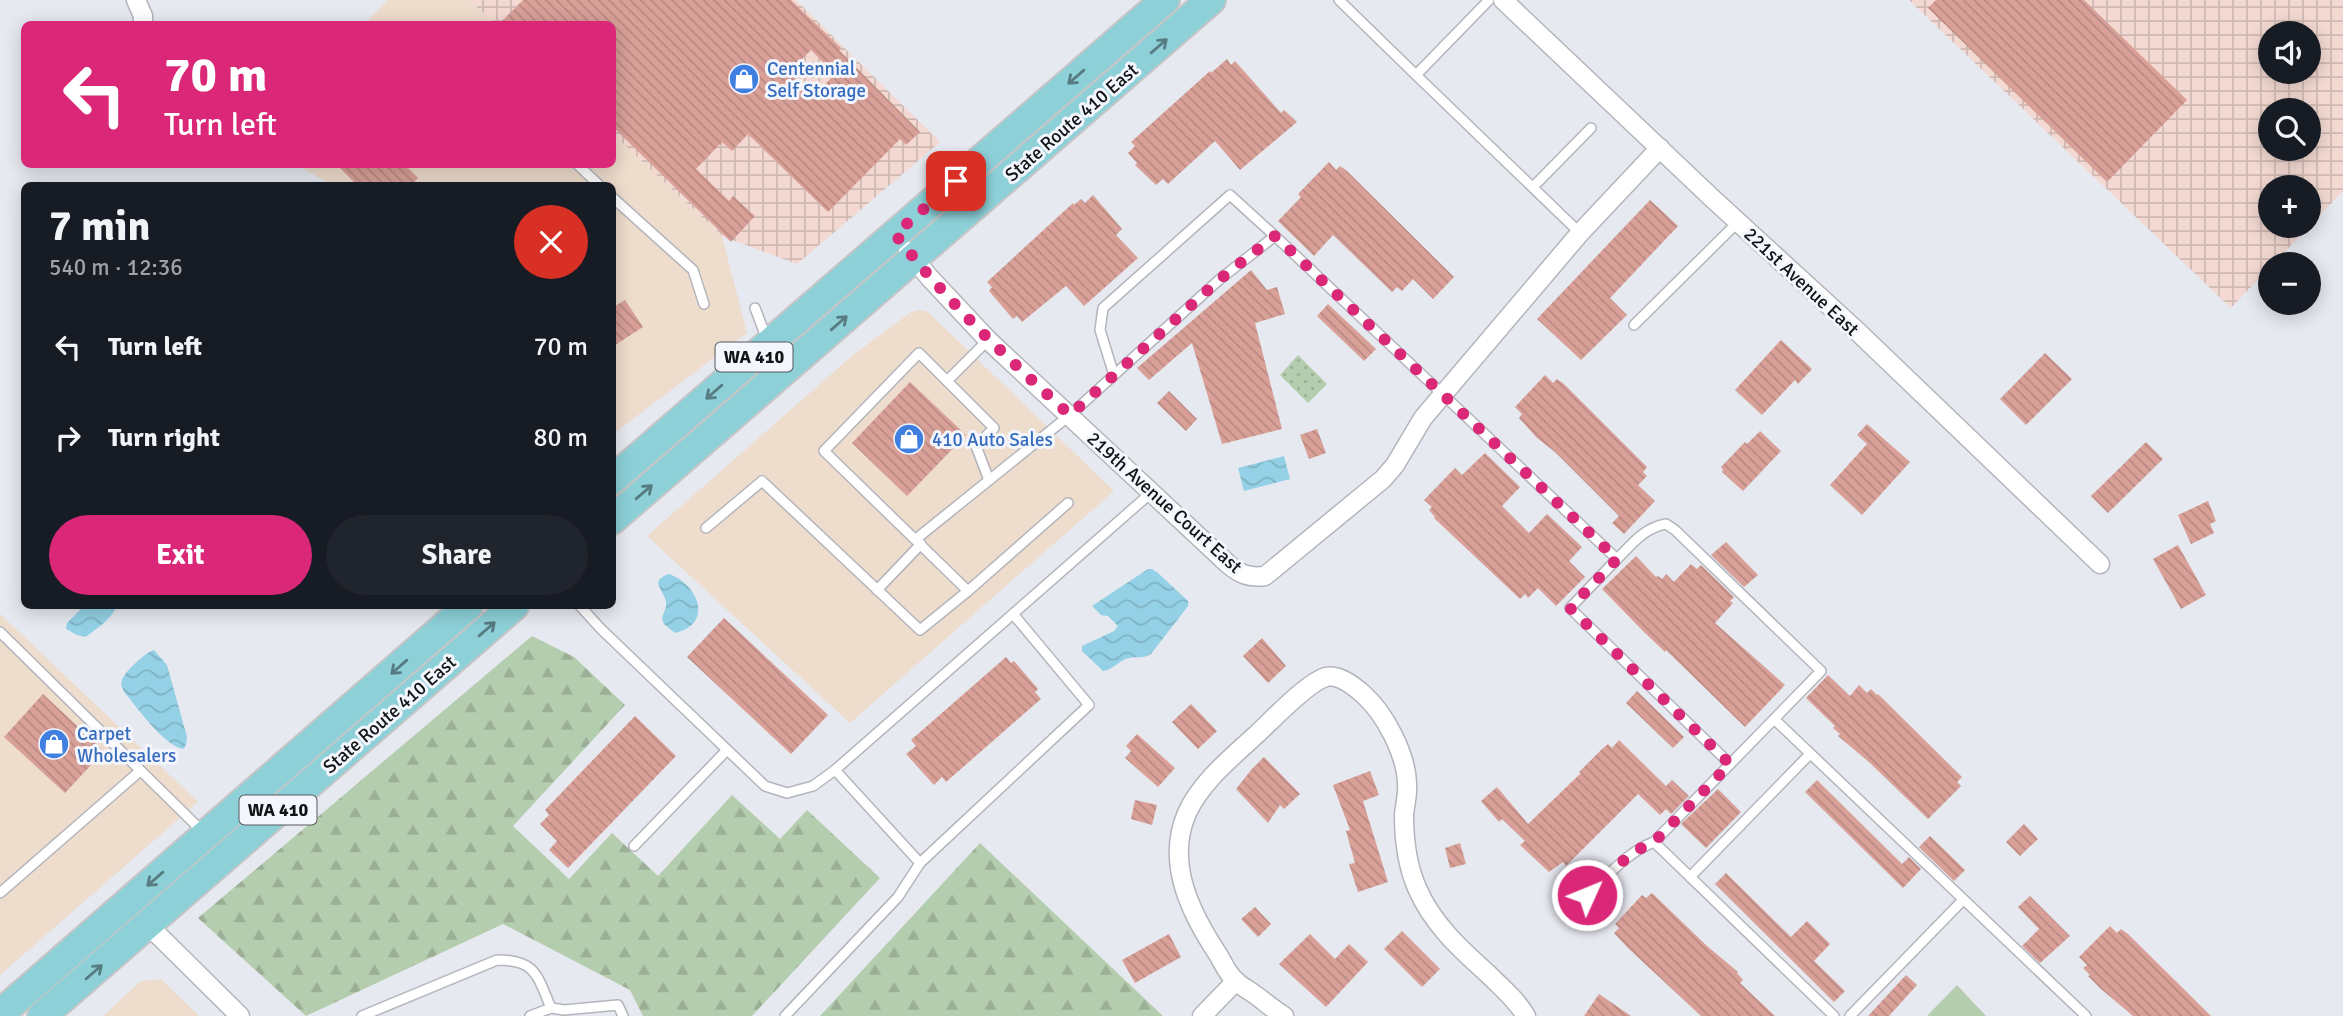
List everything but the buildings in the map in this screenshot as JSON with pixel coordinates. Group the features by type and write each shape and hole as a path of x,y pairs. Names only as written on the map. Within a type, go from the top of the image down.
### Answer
{"main road":[{"name":"State Route 410 East","path":"616,477 1165,0"},
{"name":"State Route 410 East","path":"616,517 1211,0"},
{"name":"State Route 410 East","path":"0,1014 465,609"},
{"name":"State Route 410 East","path":"42,1016 511,609"}],"street":[{"path":"136,0 143,21"},
{"name":"221st Avenue East","path":"1503,0 1858,332 2100,564"},
{"path":"1444,395 1580,233 1660,148"},
{"name":"219th Avenue Court East","path":"895,234 988,340 1240,573 1252,578 1265,576 1374,489 1395,466 1423,418 1444,395"},
{"path":"1284,1016 1235,982 1194,916 1179,866 1178,847 1187,813 1204,785 1272,720 1316,682 1328,677 1342,679 1364,695 1392,732 1406,770 1405,839 1410,867 1417,888 1432,916 1451,940 1521,1007 1526,1016"},
{"path":"149,925 240,1016"},
{"path":"1202,1016 1235,982"}],"lane":[{"path":"1339,0 1580,233"},
{"path":"1416,75 1489,0"},
{"path":"1533,187 1591,128"},
{"path":"581,168 596,182"},
{"path":"1114,375 1100,330 1103,308 1230,195 1617,559"},
{"path":"616,201 692,270 704,304"},
{"path":"1634,325 1738,222"},
{"path":"877,590 918,541 1070,415 1220,279 1275,236"},
{"path":"755,307 769,345 787,368"},
{"path":"947,381 988,340"},
{"path":"968,591 824,451 919,353 994,428 976,446 989,480"},
{"path":"706,528 762,481 920,630 1068,503"},
{"path":"583,609 765,786 787,793 813,786 835,770 1152,492"},
{"path":"1587,895 1629,855 1654,842 1821,671 1675,530 1666,524 1654,526 1643,532 1570,608 1730,764"},
{"path":"785,1016 898,897 920,863 1089,705 1013,614"},
{"path":"0,632 206,835"},
{"path":"1774,719 2086,1016"},
{"path":"634,846 727,750"},
{"path":"1690,877 1810,755"},
{"path":"835,770 920,863"},
{"path":"0,893 141,771"},
{"path":"1654,842 1834,1016"},
{"path":"1850,1016 1963,900"},
{"path":"362,1016 497,960 517,960 531,968 540,980 551,1007 565,1013 618,1005 623,1016"},
{"path":"530,1016 551,1007"}],"shaded area":[{"path":"388,0 469,0 493,21 368,21"},
{"name":"Centennial Self Storage","path":"469,0 796,0 940,142 797,264 722,236 616,137 616,21 493,21"},
{"path":"1909,0 2343,0 2343,191 2321,214 2321,175 2258,175 2258,238 2298,238 2285,252 2258,252 2258,280 2231,308"},
{"path":"616,137 722,236 747,333 616,432 616,182 326,182 303,168 616,168"},
{"path":"911,312 928,312 1114,491 850,723 647,536 853,355"},
{"path":"0,614 198,802 0,975"},
{"path":"161,979 199,1016 103,1016 141,981"}],"green space":[{"path":"1298,355 1327,384 1308,403 1280,375"},
{"path":"532,636 574,657 625,705 513,826 569,879 612,833 658,876 732,795 780,839 807,810 880,878 752,1016 643,1016 630,990 503,924 306,1016 198,918"},
{"path":"980,843 1163,1016 820,1016"},
{"path":"1957,985 1986,1016 1927,1016"}],"water":[{"path":"1284,456 1290,479 1244,491 1238,468"},
{"path":"1148,569 1158,573 1188,601 1188,606 1151,654 1125,659 1103,671 1082,651 1082,646 1114,631 1118,626 1092,606"},
{"path":"669,574 688,587 698,604 695,622 675,633 662,619 666,602 658,583"},
{"path":"81,609 115,609 99,627 85,637 66,629 67,623"},
{"path":"154,650 167,665 187,737 183,749 167,741 159,733 124,692 122,686 121,681 131,667"}],"place":[{"name":"Centennial Self Storage","path":"744,79"},
{"name":"410 Auto Sales","path":"909,439"},
{"name":"Carpet Wholesalers","path":"54,744"}],"route":[{"path":"956,181 895,234 929,277 988,340 1070,415 1220,279 1275,236 1617,559 1570,608 1730,764 1654,842 1629,855 1587,895"}]}
